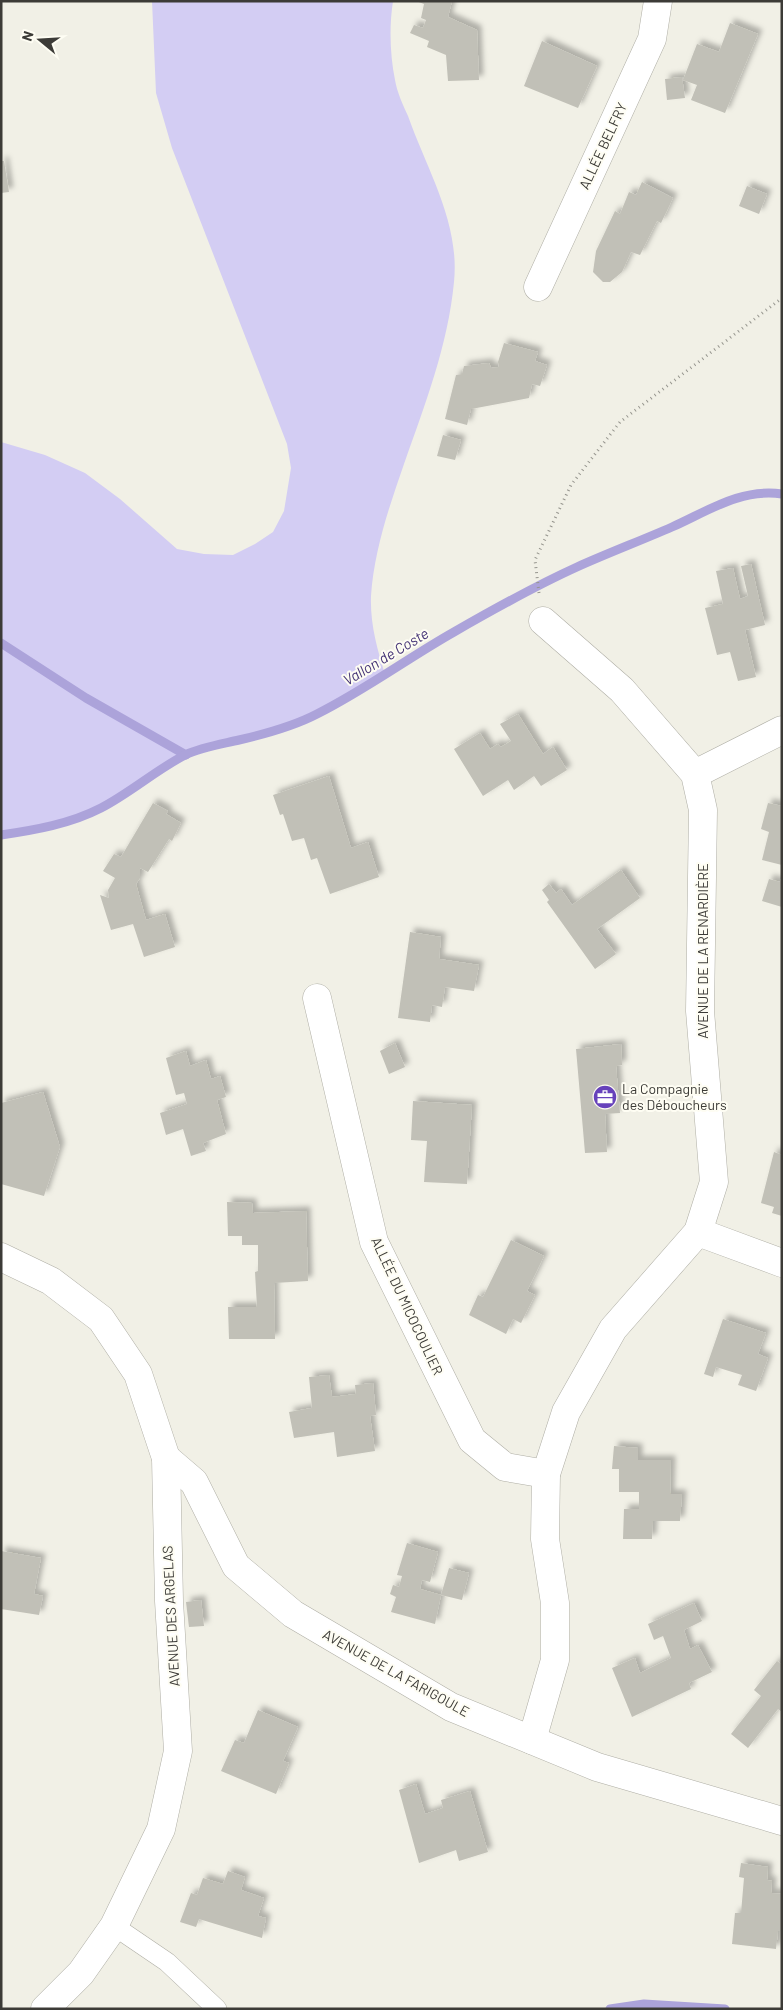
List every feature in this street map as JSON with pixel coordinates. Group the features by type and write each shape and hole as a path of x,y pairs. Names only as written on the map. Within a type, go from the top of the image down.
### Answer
{"street":[{"name":"ALLÉE BELFRY","path":"538,287 652,39 658,1"},
{"name":"AVENUE DE LA RENARDIÈRE","path":"532,1740 555,1660 555,1603 546,1539 546,1474 566,1412 613,1329 698,1232 714,1182 700,1011 703,810 695,774 622,690 543,621"},
{"path":"695,774 782,730"},
{"name":"ALLÉE DU MICOCOULIER","path":"317,998 374,1242 472,1440 505,1467 546,1474"},
{"path":"698,1232 782,1263"},
{"name":"AVENUE DES ARGELAS","path":"1,1257 51,1281 101,1319 138,1374 166,1458 169,1601 178,1751 161,1829 114,1926 81,1973 45,2009"},
{"name":"AVENUE DE LA FARIGOULE","path":"166,1458 194,1482 236,1566 293,1614 451,1707 597,1767 782,1821"}],"lane":[{"path":"114,1926 167,1962 217,2009"}],"path":[{"path":"543,621 535,560 572,486 620,422 782,298"}],"shaded area":[{"path":"152,1 393,1 391,41 396,85 447,217 455,260 451,305 441,352 398,480 375,562 371,596 372,616 385,674 358,692 315,716 251,737 186,755 99,808 37,830 1,835 1,442 45,455 85,473 120,499 177,549 204,554 233,555 273,532 284,511 291,468 287,444 172,148 156,93"}],"building":[{"path":"416,1 452,1 448,17 477,30 479,80 448,81 446,55 427,47 429,41 410,33 414,25 423,28 426,20 421,18 424,4"},
{"path":"730,23 758,34 725,113 691,100 697,85 683,80 697,44 719,52"},
{"path":"542,41 597,66 578,108 524,86"},
{"path":"682,77 685,98 667,100 665,79"},
{"path":"1,161 4,161 9,192 1,193"},
{"path":"642,182 673,198 661,223 657,221 640,255 631,252 622,272 610,282 603,282 593,272 596,251 615,211 620,214 629,192 636,195"},
{"path":"747,186 767,194 759,214 739,206"},
{"path":"504,343 538,352 535,361 547,365 540,386 532,384 529,398 471,409 467,425 445,419 456,375 462,374 464,366 489,363 491,368 499,367 498,362"},
{"path":"443,435 461,440 455,460 437,456"},
{"path":"751,564 765,625 745,630 756,677 738,681 730,652 717,655 705,608 723,604 716,571 733,568 740,599 748,596 741,566"},
{"path":"518,714 543,754 553,747 567,770 541,786 534,776 514,790 508,780 483,796 454,749 480,733 490,749 498,744 501,747 511,741 500,724"},
{"path":"329,776 351,848 368,842 379,877 330,894 317,858 311,860 304,838 292,841 283,814 280,815 273,795"},
{"path":"153,803 168,811 166,814 181,823 172,841 169,839 148,872 140,868 140,878 136,884 146,920 165,914 175,947 144,957 133,924 111,930 100,895 109,898 108,890 115,878 103,871 114,854 121,857"},
{"path":"768,803 782,806 782,865 762,860 769,832 761,829"},
{"path":"621,870 640,898 597,929 616,954 595,969 547,902 549,900 542,890 549,884 556,893 561,889 572,905"},
{"path":"782,876 782,907 762,901 769,879 780,882"},
{"path":"410,932 441,937 439,959 479,965 474,991 445,987 442,1007 432,1005 430,1022 398,1018"},
{"path":"395,1043 405,1067 389,1074 380,1051"},
{"path":"621,1044 622,1065 616,1066 620,1113 605,1114 607,1152 585,1153 576,1049"},
{"path":"186,1051 190,1066 206,1060 211,1079 220,1076 226,1097 217,1100 226,1134 203,1143 206,1151 191,1156 183,1129 166,1135 160,1113 187,1104 184,1093 176,1095 166,1058"},
{"path":"43,1092 60,1147 44,1196 1,1184 1,1103"},
{"path":"413,1101 472,1105 467,1184 424,1182 427,1141 411,1140"},
{"path":"774,1152 782,1155 782,1216 772,1213 774,1207 761,1203"},
{"path":"227,1202 252,1203 253,1213 306,1211 308,1281 274,1283 275,1339 229,1339 228,1307 257,1307 255,1272 258,1271 258,1245 242,1245 242,1236 228,1236"},
{"path":"511,1240 544,1256 527,1291 535,1295 521,1323 513,1319 506,1334 469,1315 478,1295 483,1297"},
{"path":"723,1319 766,1333 758,1354 768,1358 756,1391 738,1385 742,1375 716,1367 713,1377 704,1374"},
{"path":"329,1375 332,1397 356,1394 355,1385 373,1383 376,1415 370,1416 375,1451 337,1457 334,1432 294,1438 289,1412 312,1408 309,1377"},
{"path":"614,1446 638,1448 638,1460 671,1460 670,1494 682,1494 680,1521 653,1521 652,1539 623,1539 624,1509 639,1509 639,1492 619,1492 619,1469 612,1469"},
{"path":"407,1543 438,1552 430,1582 422,1580 420,1589 441,1595 435,1624 391,1612 396,1597 390,1594 393,1585 399,1587 402,1576 397,1575"},
{"path":"1,1551 41,1558 34,1594 43,1596 39,1615 1,1609"},
{"path":"449,1568 469,1573 462,1600 441,1595"},
{"path":"201,1600 204,1626 189,1627 186,1602"},
{"path":"694,1603 702,1621 684,1630 690,1649 698,1645 712,1672 689,1683 691,1689 632,1717 612,1668 635,1658 640,1673 671,1658 663,1636 654,1640 648,1624"},
{"path":"777,1661 782,1665 782,1712 778,1709 748,1748 731,1734 761,1696 754,1690"},
{"path":"258,1710 298,1727 283,1761 289,1763 276,1794 221,1771 235,1740 244,1743"},
{"path":"416,1784 425,1814 443,1808 441,1800 470,1791 488,1852 459,1861 456,1850 419,1863 399,1790"},
{"path":"741,1863 768,1867 767,1880 772,1881 771,1893 782,1894 782,1931 778,1931 776,1949 732,1944 735,1913 741,1913 744,1878 739,1877"},
{"path":"228,1871 245,1877 241,1890 264,1898 258,1916 266,1918 262,1938 199,1919 196,1927 180,1922 191,1893 197,1895 203,1878 223,1884"}],"waterway":[{"name":"Vallon de Coste","path":"1,835 65,822 89,814 112,802 185,755 289,726 335,705 469,623 561,574 672,527 725,502 753,494 782,494"},
{"path":"1,643 86,698 186,755"},
{"path":"610,2009 644,2004 725,2009"}],"place":[{"name":"La Compagnie des Déboucheurs","path":"605,1097"}]}
